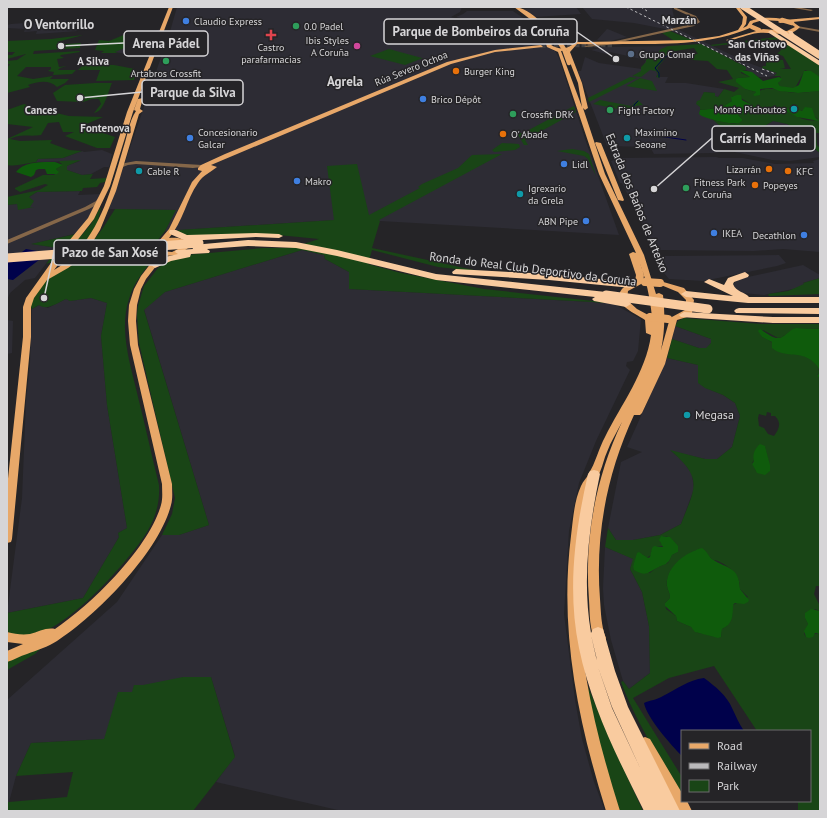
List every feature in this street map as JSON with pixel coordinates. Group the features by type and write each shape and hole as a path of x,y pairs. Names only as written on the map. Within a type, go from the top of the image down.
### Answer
{"highway":[{"path":"742,7 819,56"},
{"path":"795,27 792,35 819,56"},
{"path":"769,31 820,64"},
{"path":"175,236 256,235 285,237 307,241"},
{"name":"Ronda do Real Club Deportivo da Coruña","path":"7,263 270,239 307,241 340,247 427,275 487,283 607,292"},
{"name":"Ronda do Real Club Deportivo da Coruña","path":"7,258 198,245 277,243 316,248 408,265 429,271 464,276 607,292 756,312 820,311"},
{"path":"176,253 271,246 316,248"},
{"path":"153,267 175,257 211,251"},
{"path":"408,265 460,273 639,284"},
{"path":"427,275 435,279 460,284 603,300 626,304"},
{"path":"735,293 729,288 728,284 731,280 745,275"},
{"path":"709,282 748,297 820,296"},
{"path":"686,294 748,300 820,300"},
{"name":"Ronda do Real Club Deportivo da Coruña","path":"707,306 820,306"},
{"path":"684,315 773,320 820,320"},
{"path":"600,476 587,502 580,556 580,592 586,644 592,672 603,704 652,811"},
{"path":"598,633 607,672 619,703 645,760 671,811"}],"main road":[{"path":"510,7 555,36 574,45 568,51 569,54"},
{"path":"516,7 549,35 553,40 548,43 548,46 558,50"},
{"path":"742,7 771,17 820,19"},
{"path":"742,7 770,19"},
{"path":"742,7 754,20"},
{"path":"725,36 740,29 744,24 742,7"},
{"path":"7,539 27,337 28,303 41,282 91,219 96,206 103,197 173,8"},
{"path":"751,26 750,23 754,20 802,18"},
{"path":"741,37 756,32 795,27 801,22 820,19"},
{"path":"710,41 765,26 820,19"},
{"path":"780,20 795,27"},
{"path":"710,41 751,26 759,30 769,31"},
{"path":"541,47 558,50 586,46 659,46 710,41 765,33 774,35 787,42"},
{"path":"555,36 572,42 591,43"},
{"path":"555,36 568,63"},
{"path":"551,42 613,44 688,43"},
{"path":"569,54 572,49 586,46"},
{"name":"Rúa Severo Ochoa","path":"176,253 186,246 186,244 175,236 195,182 203,168 381,90 458,60 501,50 541,47"},
{"name":"Rúa Severo Ochoa","path":"203,168 213,169 214,166 240,153 471,58 508,50 541,47"},
{"name":"Estrada dos Baños de Arteixo","path":"558,50 610,191 628,228 646,271 653,294 656,320 655,334 649,355 626,406 603,449 593,566 594,599 598,633 612,673 637,728 685,811"},
{"name":"Estrada dos Baños de Arteixo","path":"569,54 580,83 585,108"},
{"name":"Estrada dos Baños de Arteixo","path":"568,63 578,102"},
{"name":"Estrada dos Baños de Arteixo","path":"568,63 614,184 646,254 656,285 662,316 660,342 654,362 618,442 600,476"},
{"path":"326,117 324,116 381,90"},
{"path":"41,282 76,259 97,231 112,194 124,156 134,112"},
{"path":"107,186 112,180 117,167 120,165"},
{"path":"610,191 612,201 637,264 640,275 639,284"},
{"path":"96,206 103,206 97,231"},
{"path":"175,236 162,242 156,248 158,252 162,254 176,253"},
{"path":"71,244 66,251 68,254 75,254 84,249"},
{"path":"153,267 176,253"},
{"path":"7,657 52,638 88,610 128,568 153,533 166,507 168,497 167,484 134,346 131,327 137,290 141,282 162,254"},
{"path":"660,283 674,287 686,294 690,300 691,305 689,311 684,315 671,319 646,316 630,308 626,304 623,293 627,288 639,284 660,283"},
{"path":"603,449 616,415 650,338 650,323 646,316"},
{"path":"613,811 591,738 580,684 574,626 572,567 575,539 586,484 600,476 660,364 671,319"},
{"path":"7,650 36,641 72,623"},
{"path":"7,637 15,640 26,640 52,632"}],"street":[{"path":"790,7 811,10"},
{"path":"586,46 613,44 698,22 695,17 675,8"},
{"path":"795,27 818,31"},
{"path":"124,156 125,159 136,162 203,168"},
{"path":"120,165 136,162"},
{"path":"7,242 87,208 96,206"}],"shaded area":[{"path":"177,7 462,7 460,12 451,17 500,29 503,28 456,17 467,11 513,11 526,20 521,23 527,21 550,39 544,43 555,51 559,58 585,139 619,235 380,221 334,220 165,231 175,210 109,209"},
{"path":"576,7 581,14 535,17 522,9"},
{"path":"582,7 672,8 674,17 666,22 673,27 746,62 777,73 774,76 759,77 746,70 745,66 680,34 665,29 634,23 592,19"},
{"path":"66,20 67,24 78,31 36,34 37,31 24,32 25,29 7,28 7,25 11,24"},
{"path":"160,29 152,48 135,55 114,52 145,39 137,37"},
{"path":"607,29 627,37 610,41 597,40"},
{"path":"673,46 659,61 656,71 658,74 656,77 668,77 665,83 686,83 724,89 718,97 714,96 715,93 704,92 700,107 700,113 719,123 733,136 720,139 738,145 734,139 743,130 763,127 773,121 779,122 787,124 799,131 812,147 820,153 820,157 790,161 772,160 730,151 713,153 654,154 650,147 607,146 578,71 581,71 585,57 599,63 642,69 646,60 610,52 606,54 591,50 605,47"},
{"path":"102,150 112,154 109,167 104,167 91,174 82,175 67,170 66,166 80,161 36,162 38,159 63,158 82,151"},
{"path":"620,158 743,158 775,164 814,163 813,161 820,159 820,252 783,249 754,251 660,250 654,248 622,183 620,183 611,161"},
{"path":"80,191 78,195 101,194 93,211 78,233 32,244 58,248 35,278 25,280 10,293 7,300 7,205 17,204 30,208 29,197 37,192"},
{"path":"26,249 48,253 13,280 7,279 7,263"},
{"path":"302,250 324,255 325,259 349,272 349,289 612,303 641,319 638,351 633,361 627,362 626,366 630,370 596,441 579,483 569,531 564,614 575,700 582,739 594,782 605,811 342,811 216,782 235,756 211,677 183,677 104,739 31,743 16,776 9,802 7,802 7,700 117,602 162,535 179,535 209,525 144,309 165,292"},
{"path":"779,255 786,263 703,281 669,279 664,273 660,260 662,256"},
{"path":"803,265 820,275 820,278 803,283 805,284 798,288 764,295 743,293 737,291 733,286 733,284 739,279"},
{"path":"91,298 107,303 101,336 107,405 127,528 118,533 119,537 83,598 7,613 22,498 32,309 39,305 48,308 66,299 70,301"},
{"path":"7,320 13,321 12,353 7,354"},
{"path":"675,326 711,339 711,343 706,349 672,339"},
{"path":"667,358 698,365 698,376 706,388 723,395 735,403 740,416 732,447 717,459 705,459 671,451 682,460 692,474 694,489 681,524 660,535 633,540 616,540 608,528 621,462 642,452 627,447"},
{"path":"605,547 634,559 630,569 642,592 649,626 650,673 629,689 623,681 611,640 604,605 603,588"},
{"path":"704,678 724,695 743,730 681,730 681,755 654,723 644,703 661,697 698,679"}],"green space":[{"path":"670,31 694,41 676,42 662,33"},
{"path":"126,34 146,39 115,52 118,53 101,53 104,51 95,50 99,40 109,41"},
{"path":"83,35 57,42 66,44 81,43 80,48 34,51 33,54 79,51 80,52 61,55 60,56 64,58 57,59 59,67 67,66 58,70 76,70 72,74 53,75 54,72 48,71 51,67 26,67 17,76 33,79 53,76 50,79 69,79 65,83 57,87 54,84 47,82 39,82 28,85 30,87 7,93 7,68 10,64 7,64 7,61 17,60 26,54 7,59 7,55 12,55 15,52 7,52 7,41 51,39"},
{"path":"777,37 780,39 713,46 710,45"},
{"path":"701,44 746,67 746,70 741,70 741,73 750,77 738,78 736,81 745,89 756,92 754,95 764,89 775,89 792,93 820,91 820,133 816,133 817,145 820,148 820,153 812,147 799,131 787,124 773,121 763,127 744,130 747,138 734,139 738,145 728,143 719,138 733,136 713,120 735,124 743,120 738,115 743,114 755,107 741,98 732,96 732,101 720,108 700,110 700,107 696,104 704,92 715,93 715,96 718,97 724,89 734,92 739,88 718,82 733,79 727,70 717,69 708,61 693,60 683,55 685,54 683,53 698,54 694,48 668,52 668,54 671,55 667,56 657,68 660,73 660,78 656,77 658,74 656,71 650,70 641,77 632,76 641,71 641,67 646,62 646,60 644,60 657,54 661,49 668,46","holes":["793,108 800,111 805,110 818,119 810,121 806,120 787,110"]},
{"path":"789,45 820,66 820,77 805,70 795,88 787,88 780,86 778,83 781,78 780,76 774,76 777,73 762,68 763,66 766,66 766,59 783,60 785,68 780,69 791,69 783,56 777,54 781,50 781,47"},
{"path":"389,49 423,58 405,65 370,56"},
{"path":"84,64 114,65 135,69 130,73 130,77 135,77 134,80 96,81 100,70 78,70"},
{"path":"740,71 752,72 763,81 779,77 782,79 778,83 780,86 793,88 799,85 804,71 811,71 820,77 820,91 798,93 779,91 772,88 760,89 760,95 755,96 753,95 756,92 745,89 736,82 736,79 738,78 750,77"},
{"path":"630,77 637,78 589,102 588,98"},
{"path":"640,78 652,81 657,91 626,86"},
{"path":"112,83 103,105 97,112 94,113 101,104 99,99 92,99 83,102 57,101 53,93 65,85"},
{"path":"741,95 742,100 756,107 738,115 743,120 739,123 718,121 706,118 699,114 700,110 720,108 732,101 731,97"},
{"path":"600,100 631,106 638,100 643,105 635,106 635,112 633,112 593,104"},
{"path":"24,104 32,107 37,112 52,112 69,116 103,117 84,125 85,127 115,137 110,148 97,148 65,136 74,132 63,132 59,122 48,123 41,135 14,137 10,139 20,141 52,140 50,143 69,150 82,151 63,158 38,159 36,162 7,165 7,139 33,127 7,124 7,110"},
{"path":"574,106 576,112 525,140 528,145 524,145 517,133 523,133"},
{"path":"805,107 812,108 815,117 819,121 797,117 785,110 793,108 802,111"},
{"path":"502,143 519,144 520,147 515,150 494,152 492,150"},
{"path":"572,149 584,151 589,154 596,176 588,159 584,156 557,151"},
{"path":"502,154 379,220 380,221 372,248 483,272 438,267 372,250 368,264 401,273 484,289 612,303 349,289 349,272 325,259 324,255 302,250 165,292 144,310 209,525 179,535 162,535 172,514 175,498 139,343 137,315 144,286 158,268 166,262 187,255 263,248 291,248 319,239 268,234 187,236 178,232 178,230 334,220 327,166 357,164 369,215 420,188 418,187 422,184 458,168 472,155"},
{"path":"81,160 67,166 67,170 82,175 93,174 90,179 107,178 105,182 100,183 97,187 83,188 82,191 37,192 29,197 34,201 30,207 34,207 18,210 17,204 7,205 7,197 39,190 48,185 45,184 20,192 15,188 43,175 54,175 58,171 56,169 62,164 59,162 60,161"},
{"path":"39,162 55,162 63,165 56,169 59,172 57,174 47,174 45,169 36,170 34,175 31,177 16,172 19,168 29,164"},
{"path":"100,208 97,225 80,249 69,250 91,224"},
{"path":"115,209 176,210 165,231 152,249 155,258 143,272 134,287 129,299 125,324 127,350 159,485 157,509 147,532 138,545 105,584 84,604 62,621 41,633 22,637 7,631 7,613 83,598 119,537 118,533 127,528 107,405 101,336 107,303 91,298 70,301 66,299 49,307 42,307 39,305 32,309 30,304 45,281 80,258 103,228"},
{"path":"76,234 59,256 46,264 58,248 31,244"},
{"path":"820,278 820,294 769,296 768,294 788,291 804,284 803,283"},
{"path":"684,318 761,324 820,324 820,329 796,328 778,338 763,330 759,330 762,337 784,351 804,356 813,361 819,370 817,375 820,378 820,586 816,586 814,594 820,606 820,611 815,609 805,618 808,624 804,634 806,637 818,633 820,636 820,811 798,811 798,802 811,802 811,730 756,730 714,666 669,678 633,698 681,775 681,793 641,726 621,682 623,681 629,689 650,673 649,626 642,592 630,569 633,559 605,547 608,528 616,540 633,540 660,535 681,524 693,492 694,484 688,469 670,450 705,459 717,459 732,447 740,416 735,403 723,395 705,388 698,383 698,365 667,358 672,339 699,348 706,348 711,343 711,339 675,326 678,321","holes":["767,412 771,413 771,416 775,416 779,424 774,436 768,434 764,428 759,426 759,414 766,416","765,447 769,463 756,471 752,463","661,536 667,536 678,552 672,555 668,563 656,568 650,573 633,566 636,559 642,554 647,558 657,546 664,546 660,542","696,550 706,554 713,560 718,561 734,572 740,584 740,589 748,597 733,605 733,612 730,622 722,629 721,637 698,633 691,627 677,621 676,616 666,609 665,603 670,598 667,586 669,574 676,564"]},
{"path":"796,328 820,329 820,378 817,376 819,369 812,361 806,357 777,351 772,348 772,342 762,337 758,331 760,329 776,338 779,338"},
{"path":"760,444 765,446 770,465 770,471 765,475 757,473 752,464 754,461 754,452"},
{"path":"661,536 670,537 678,546 678,552 672,555 667,563 647,573 643,574 634,570 633,566 637,553 639,552 648,558 650,557 654,546 663,547 659,540"},
{"path":"702,548 712,559 735,572 740,589 749,600 744,604 735,603 733,605 732,619 726,627 722,629 721,637 718,638 695,632 691,627 677,621 676,616 665,606 665,603 670,598 667,586 669,573 683,557"},
{"path":"811,609 820,611 820,636 818,633 815,633 813,637 809,638 806,637 804,631 808,624 805,618 805,613"},
{"path":"44,645 35,654 7,670 7,661"},
{"path":"183,677 211,677 235,757 193,811 7,811 7,802 67,797 73,772 16,776 31,743 104,739 118,692 132,692 134,685 143,685"},
{"path":"588,687 643,811 617,811 585,688"}],"waterway":[{"path":"659,77 659,73 655,68 665,57 671,54"},
{"path":"633,111 634,105 638,101"},
{"path":"643,130 658,136 686,140"}],"tunnel":[{"path":"541,46 580,44"},
{"path":"575,45 614,45"}],"railway":[{"path":"626,7 767,76"},
{"path":"641,7 647,11"},
{"path":"762,69 776,74"}],"place":[{"name":"Claudio Express","path":"186,21"},
{"name":"0.0 Padel","path":"296,26"},
{"name":"Castro parafarmacias","path":"271,35"},
{"name":"Arena Pádel","path":"61,46"},
{"name":"Ibis Styles A Coruña","path":"357,46"},
{"name":"Grupo Comar","path":"631,54"},
{"name":"Parque de Bombeiros da Coruña","path":"616,59"},
{"name":"Artabros Crossfit","path":"166,61"},
{"name":"Burger King","path":"456,71"},
{"name":"Parque da Silva","path":"80,98"},
{"name":"Brico Dépôt","path":"423,99"},
{"name":"Monte Pichoutos","path":"794,109"},
{"name":"Fight Factory","path":"610,110"},
{"name":"Crossfit DRK","path":"513,114"},
{"name":"O' Abade","path":"503,134"},
{"name":"Concesionario Galcar","path":"190,138"},
{"name":"Maximino Seoane","path":"627,138"},
{"name":"Lidl","path":"564,164"},
{"name":"Lizarrán","path":"769,169"},
{"name":"Cable R","path":"139,171"},
{"name":"KFC","path":"788,171"},
{"name":"Makro","path":"297,181"},
{"name":"Popeyes","path":"755,185"},
{"name":"Fitness Park A Coruña","path":"686,188"},
{"name":"Carrís Marineda","path":"654,189"},
{"name":"Igrexario da Grela","path":"520,194"},
{"name":"ABN Pipe","path":"586,221"},
{"name":"IKEA","path":"714,233"},
{"name":"Decathlon","path":"804,235"},
{"name":"Pazo de San Xosé","path":"44,298"},
{"name":"Megasa","path":"687,415"}],"district":[{"name":"Marzán","path":"679,20"},
{"name":"O Ventorrillo","path":"59,24"},
{"name":"San Cristovo das Viñas","path":"757,50"},
{"name":"A Silva","path":"93,61"},
{"name":"Agrela","path":"345,81"},
{"name":"Cances","path":"41,110"},
{"name":"Fontenova","path":"105,128"}]}
